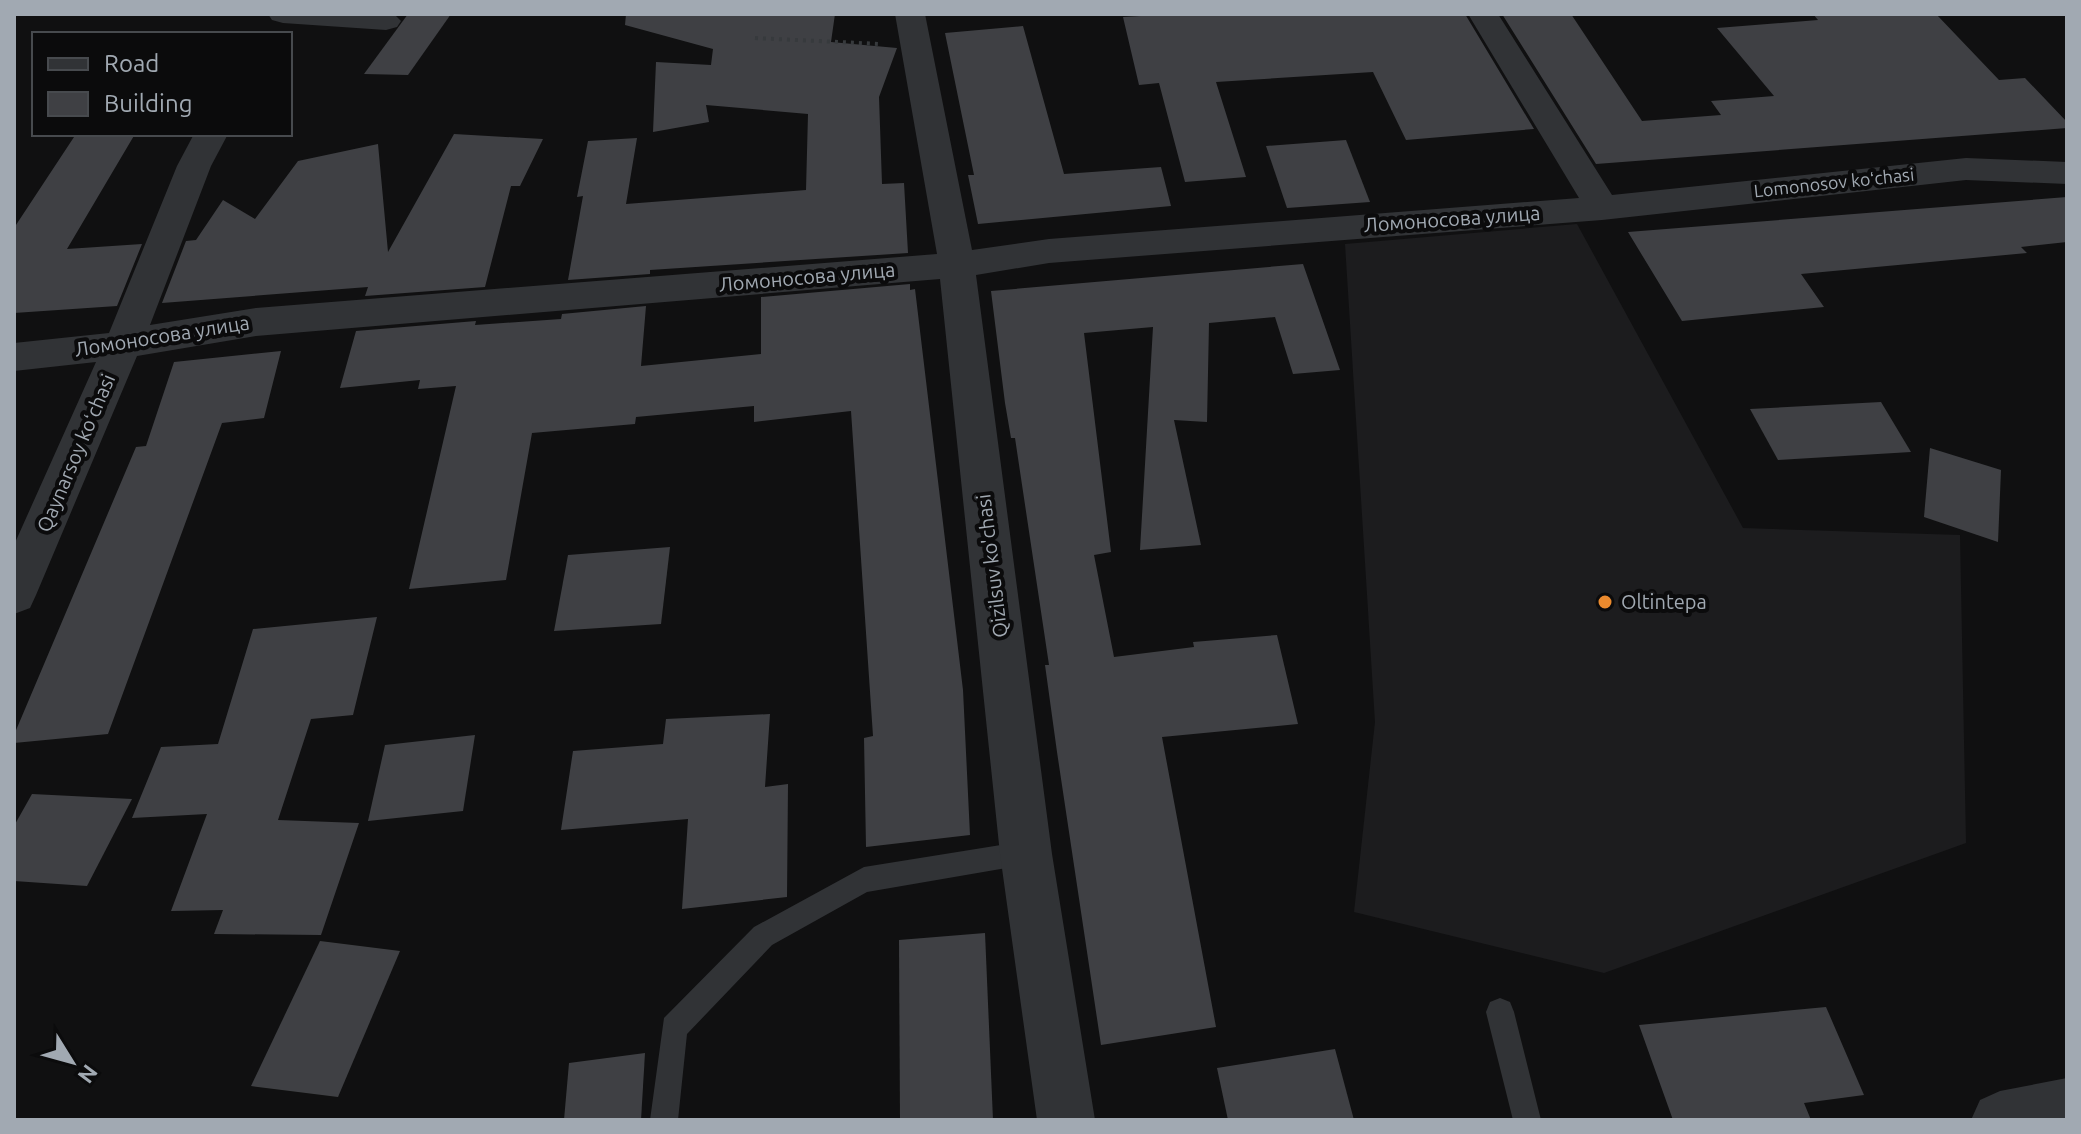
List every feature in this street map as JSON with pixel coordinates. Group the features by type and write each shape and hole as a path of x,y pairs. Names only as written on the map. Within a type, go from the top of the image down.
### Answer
{"street":[{"path":"267,32 280,14 386,21"},
{"path":"1483,14 1602,208"},
{"name":"Qizilsuv ko'chasi","path":"911,26 957,265 1026,854 1066,1120"},
{"name":"Qaynarsoy koʻchasi","path":"14,595 123,345 194,166 210,136"},
{"name":"Lomonosov koʻchasi","path":"1602,208 1966,169 2067,173"},
{"name":"Ломоносова улица","path":"14,357 123,345 180,332 256,322 957,265 1065,249 1602,208"},
{"path":"2000,1120 2067,1107"}],"lane":[{"path":"664,1120 674,1028 763,936 864,880 1026,854"},
{"path":"1500,1012 1527,1120"}],"path":[{"path":"755,38 887,44 911,26"}],"shaded area":[{"path":"1577,224 1743,528 1960,535 1966,843 1604,973 1354,912 1375,722 1345,244"}],"building":[{"path":"408,14 451,14 408,75 364,74"},
{"path":"626,14 835,14 831,42 897,48 879,97 882,184 904,183 908,253 650,270 650,274 568,280 583,196 577,197 588,141 637,138 626,204 806,190 808,114 706,105 709,122 653,132 656,62 711,65 713,49 625,25"},
{"path":"1176,14 1465,14 1534,129 1406,140 1373,72 1216,82 1246,177 1185,182 1159,83 1139,85 1123,17"},
{"path":"1502,14 1571,14 1642,121 1721,115 1711,101 1774,96 1717,28 1818,20 1813,14 1936,14 1999,80 2025,78 2067,122 2067,128 1596,164"},
{"path":"1023,26 1064,174 1161,167 1171,206 978,224 968,175 974,175 945,33"},
{"path":"454,134 543,139 520,186 511,186 485,287 365,296 368,287 162,303 186,241 196,240 223,200 255,219 298,161 378,144 388,252"},
{"path":"75,136 134,136 67,249 142,244 117,306 14,313 14,228"},
{"path":"1346,140 1370,202 1287,208 1266,146"},
{"path":"2067,197 2067,242 2021,247 2027,253 1801,274 1824,307 1682,321 1628,232"},
{"path":"1303,264 1340,370 1293,374 1275,317 1209,323 1207,422 1174,420 1201,545 1140,550 1153,327 1084,333 1111,552 1094,555 1114,657 1194,647 1193,642 1277,635 1298,724 1162,737 1216,1027 1101,1045 1045,665 1049,665 1015,438 1011,438 1005,403 991,291"},
{"path":"910,284 910,290 915,289 963,690 970,835 866,847 864,738 873,736 851,411 754,422 754,406 636,417 635,424 532,433 506,580 409,589 456,386 418,389 420,380 340,388 356,331 476,321 475,325 561,319 562,314 646,306 641,366 761,354 761,297"},
{"path":"281,351 264,418 222,423 108,734 14,743 14,735 136,447 146,446 174,362"},
{"path":"1881,402 1911,452 1778,460 1750,409"},
{"path":"1930,448 2001,470 1998,542 1924,517"},
{"path":"670,547 661,624 554,631 568,555"},
{"path":"377,617 353,715 311,719 278,820 359,823 321,935 214,934 223,910 171,911 207,814 132,818 161,747 218,744 253,629"},
{"path":"770,714 765,787 788,784 787,897 682,909 688,819 561,830 573,751 663,744 666,719"},
{"path":"475,735 463,811 368,821 385,745"},
{"path":"32,794 132,799 87,886 14,881 14,826"},
{"path":"985,933 993,1120 900,1120 899,940"},
{"path":"320,941 400,951 338,1097 251,1086"},
{"path":"1826,1007 1864,1095 1804,1103 1811,1120 1673,1120 1639,1025"},
{"path":"1335,1049 1354,1120 1228,1120 1217,1068"},
{"path":"645,1053 641,1120 564,1120 569,1063"}],"place":[{"name":"Oltintepa","path":"1605,602"}]}
